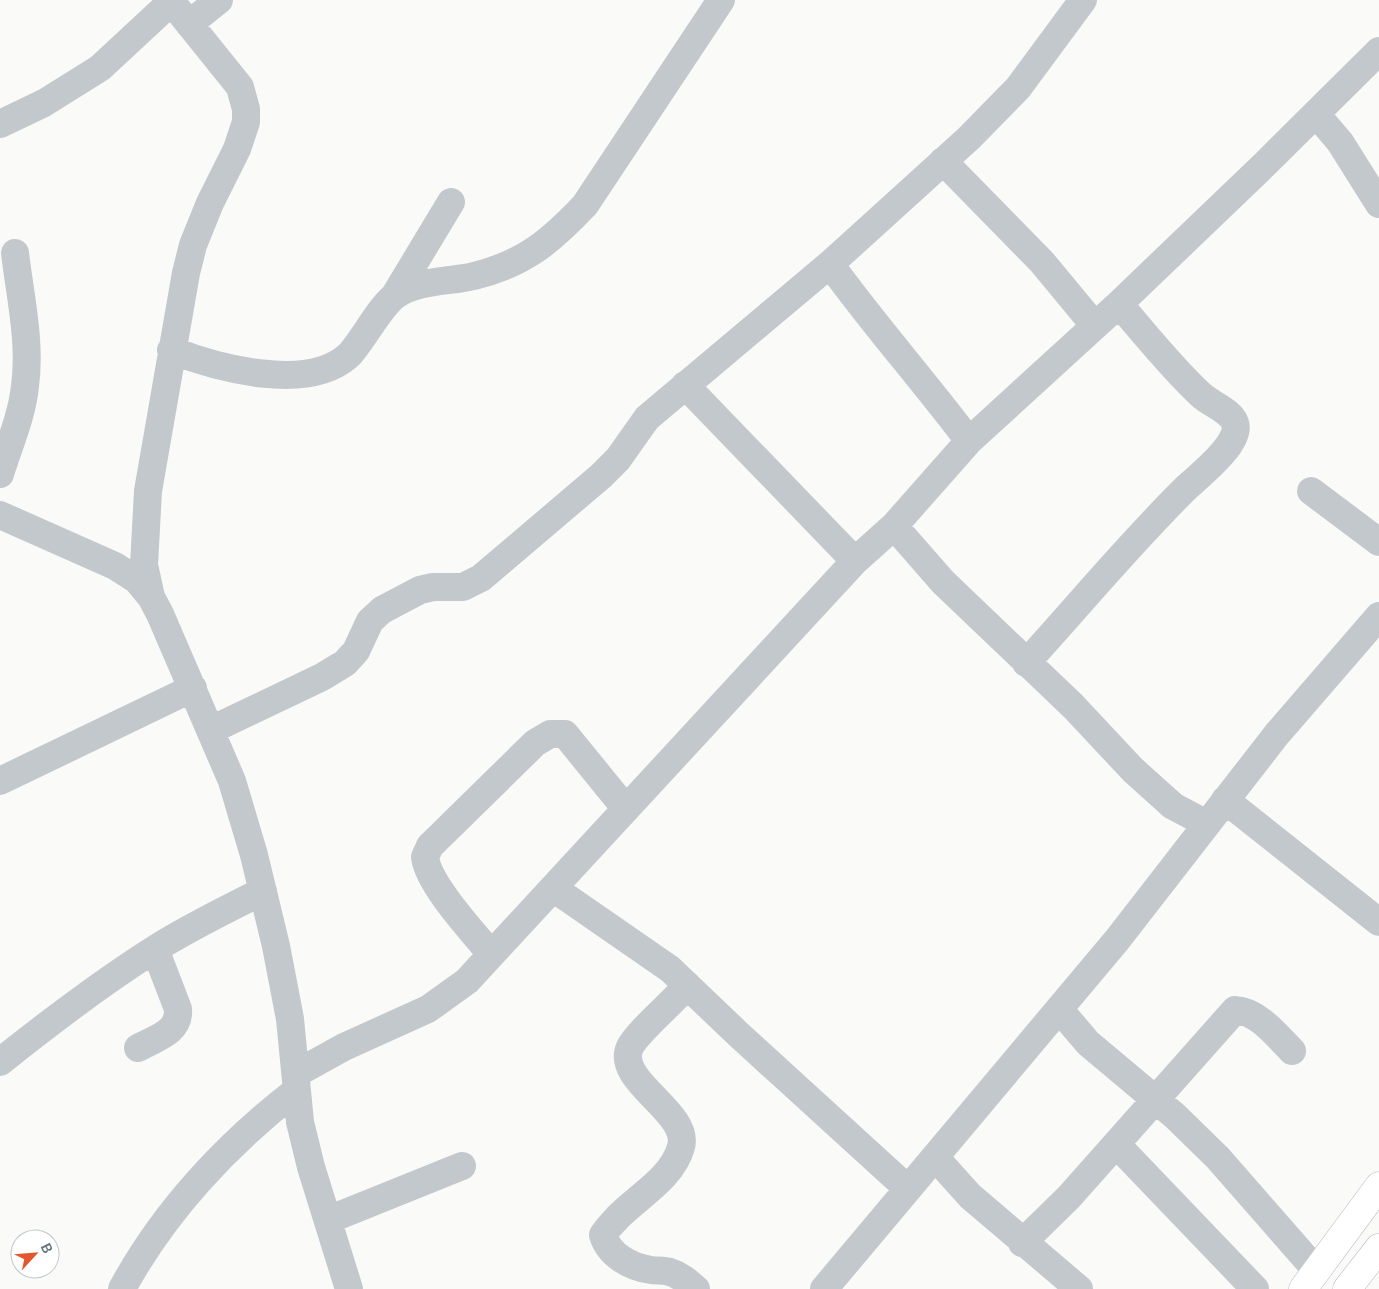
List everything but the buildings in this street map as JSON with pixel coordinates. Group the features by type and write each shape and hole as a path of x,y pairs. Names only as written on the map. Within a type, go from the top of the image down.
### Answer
{"main road":[{"path":"1310,1280 1379,1186"},
{"path":"1347,1289 1379,1248"}],"street":[{"path":"189,24 219,0"},
{"path":"395,296 412,287 475,276 500,268 539,250 560,232 595,192 721,0"},
{"path":"212,730 322,677 345,663 356,651 370,621 382,610 420,590 433,587 463,587 481,578 596,481 618,459 647,418 830,264 944,161 1018,88 1083,0"},
{"path":"0,124 52,98 100,68 171,1 240,86 245,98 246,115 236,149 210,203 193,245 171,350 145,518 144,565 151,598"},
{"path":"122,1289 149,1246 193,1188 297,1081 344,1047 428,1009 467,981 854,561 894,526 969,441 1120,304 1379,51"},
{"path":"1316,114 1340,142 1379,204"},
{"path":"944,161 1042,262 1095,326"},
{"path":"171,350 202,362 259,374 309,372 328,368 342,362 395,296 451,202"},
{"path":"0,474 19,414 25,386 12,322 15,253"},
{"path":"830,264 864,312 969,441"},
{"path":"1026,663 1141,532 1218,458 1232,442 1236,431 1233,420 1204,399 1182,378 1120,304"},
{"path":"685,385 854,561"},
{"path":"1311,491 1379,542"},
{"path":"0,515 115,566 137,580 151,598 212,730 232,781 263,891 290,1019 300,1122 311,1167 349,1289"},
{"path":"894,526 943,582 992,627 1026,663 1072,706 1133,770 1174,806 1207,824"},
{"path":"824,1289 1116,940 1277,734 1379,616"},
{"path":"0,781 193,688"},
{"path":"491,954 448,903 425,857 430,846 512,763 550,734 565,734 626,809"},
{"path":"1225,800 1379,922"},
{"path":"553,888 670,969 908,1189"},
{"path":"0,1062 94,989 155,949 196,925 263,891"},
{"path":"138,1048 171,1030 178,1017 178,1009 155,949"},
{"path":"687,985 636,1040 629,1052 632,1070 644,1088 676,1122 681,1132 681,1145 674,1165 622,1213 603,1234 612,1253 626,1261 650,1270 673,1273 687,1280 696,1289"},
{"path":"1059,1009 1088,1043 1156,1100 1218,1158 1310,1280"},
{"path":"1022,1243 1054,1213 1117,1145 1234,1010 1248,1014 1267,1026 1292,1051"},
{"path":"1117,1145 1256,1289"},
{"path":"935,1157 970,1196 1022,1243 1079,1289"},
{"path":"328,1220 462,1166"}]}
